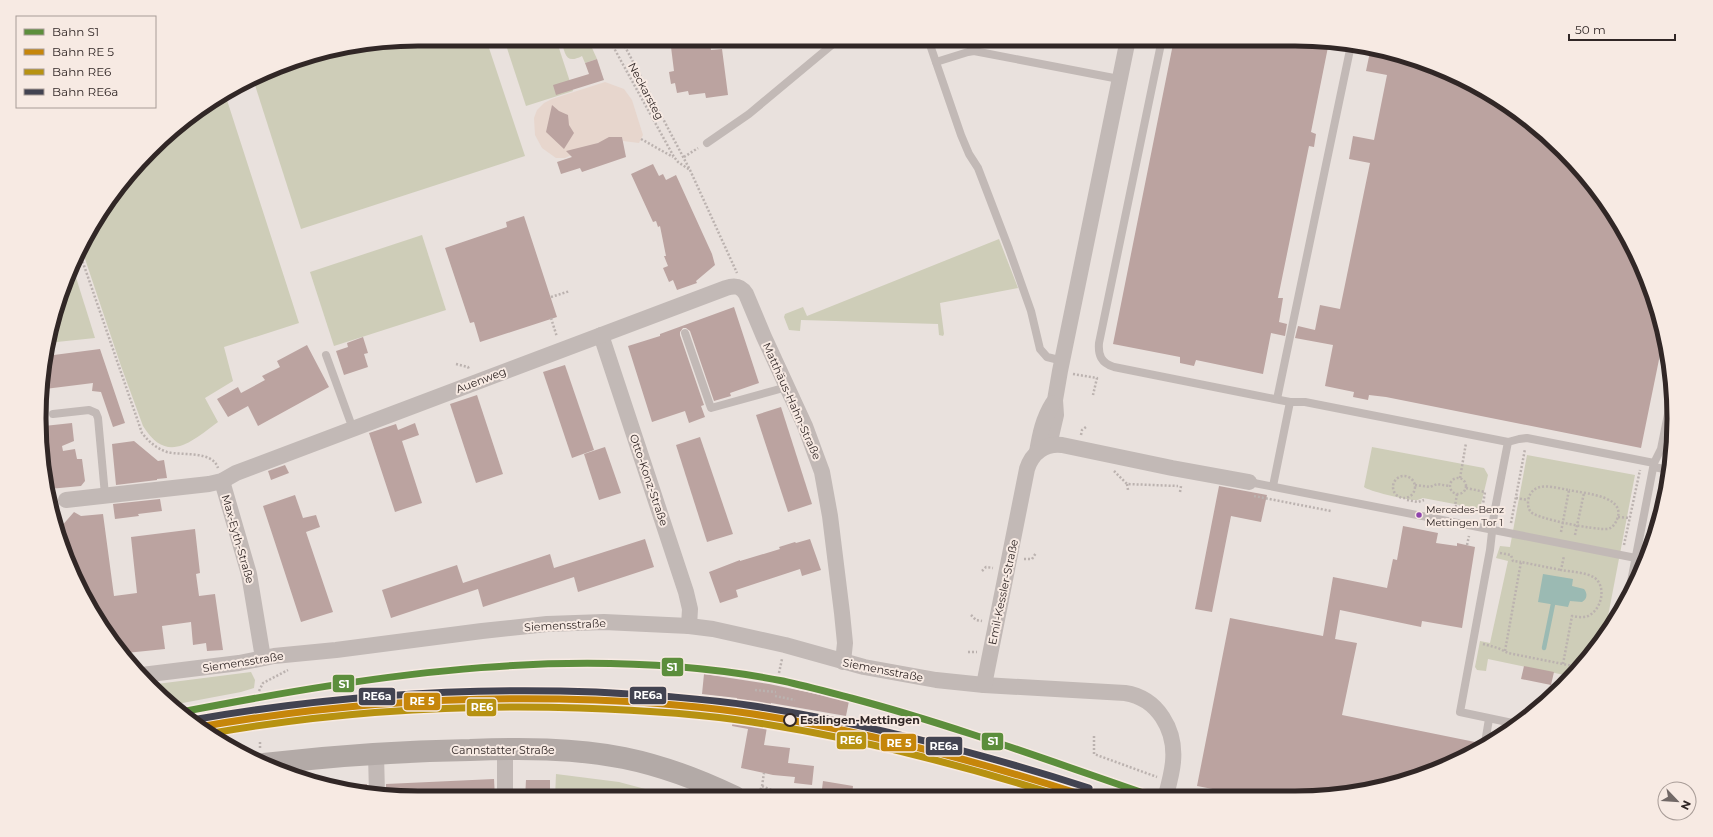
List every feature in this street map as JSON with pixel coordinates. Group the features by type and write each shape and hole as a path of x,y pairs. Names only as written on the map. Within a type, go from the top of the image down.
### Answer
{"main road":[{"name":"Cannstatter Straße","path":"277,764 573,751 624,758 677,773 720,791"},
{"name":"Cannstatter Straße","path":"505,755 602,766 662,780 691,791"},
{"name":"Cannstatter Straße","path":"300,771 376,760"}],"street":[{"name":"Emil-Kessler-Straße","path":"984,685 1027,469 1032,457 1043,449 1056,415 1055,400 1126,46"},
{"name":"Auenweg","path":"222,481 236,474 353,429 726,288 733,286 741,288"},
{"name":"Matthäus-Hahn-Straße","path":"741,288 746,294 816,454 828,501 845,640 843,662"},
{"name":"Otto-Konz-Straße","path":"601,335 686,592 690,609 689,626"},
{"path":"1043,449 1062,445 1248,482"},
{"name":"Max-Eyth-Straße","path":"66,500 209,484 222,481 249,574 263,658"},
{"name":"Siemensstraße","path":"148,674 187,670 288,654 336,650 482,631 547,624 604,622 689,626 713,629 802,649 843,662 910,676 984,685"},
{"path":"984,685 1125,693 1142,698 1151,704 1160,714 1170,733 1174,755 1167,789"},
{"path":"505,755 505,791"},
{"path":"376,760 376,788"}],"lane":[{"path":"707,143 749,114 831,46"},
{"path":"930,46 961,135 969,154 978,168 1009,248 1031,311 1040,349 1048,357 1062,366"},
{"path":"1161,46 1099,343 1099,355 1103,362 1114,367 1290,402 1305,402 1508,442 1527,438 1641,461 1664,468"},
{"path":"1277,399 1350,50"},
{"path":"936,62 974,51 1119,79"},
{"path":"685,333 711,408 787,386"},
{"path":"326,355 353,429"},
{"path":"1274,486 1290,402"},
{"path":"53,414 89,410 94,411 97,414 105,495"},
{"path":"1632,576 1654,465 1660,453 1667,419"},
{"path":"1508,442 1460,712 1509,723"},
{"path":"1248,482 1640,559"},
{"path":"1485,738 1489,719"}],"path":[{"name":"Neckarsteg","path":"613,46 674,157"},
{"path":"625,46 684,157 738,274 741,288"},
{"path":"641,139 674,157 678,162 690,170"},
{"path":"684,157 707,143"},
{"path":"82,259 142,433 151,444 162,450 172,453 200,456 213,460 216,462 222,481"},
{"path":"551,298 570,291"},
{"path":"551,318 555,330"},
{"path":"1062,366 1097,378 1093,395"},
{"path":"1460,478 1467,435"},
{"path":"1511,523 1527,438"},
{"path":"1624,546 1641,461"},
{"path":"1111,467 1127,484 1128,490"},
{"path":"1401,476 1410,477 1415,485 1414,492 1406,498 1397,495 1393,488 1396,479 1401,476"},
{"path":"1460,478 1466,482 1466,488 1462,493 1457,494 1451,491 1450,486 1453,480 1460,478"},
{"path":"1127,484 1187,486"},
{"path":"1415,485 1430,487 1437,484 1450,486"},
{"path":"1180,492 1181,486"},
{"path":"1547,486 1584,493 1610,499 1616,506 1618,517 1614,525 1606,529 1563,522 1534,514 1529,510 1528,500 1533,491 1540,487 1547,486"},
{"path":"1466,488 1486,492 1481,516"},
{"path":"1561,532 1570,490"},
{"path":"1575,535 1576,524 1584,493"},
{"path":"1455,506 1457,494"},
{"path":"1516,498 1528,500"},
{"path":"1406,500 1418,502 1424,500"},
{"path":"1618,517 1630,518"},
{"path":"1022,559 1024,552"},
{"path":"1495,552 1511,555 1513,561 1591,576 1598,582 1602,593 1599,604 1593,612 1584,617 1572,616 1563,664"},
{"path":"1561,570 1564,556"},
{"path":"1505,651 1521,562"},
{"path":"1473,642 1505,651 1573,666"},
{"path":"259,691 263,682 290,669 288,654"},
{"path":"779,673 782,658"},
{"path":"755,690 776,692"},
{"path":"775,696 795,700"},
{"path":"744,724 770,728"},
{"path":"1094,736 1094,754 1167,789"},
{"path":"760,791 764,773"},
{"path":"762,786 774,791"}],"green space":[{"path":"418,46 488,46 525,156 301,229 255,84 276,74 322,59 370,49"},
{"path":"506,46 558,46 573,91 526,106"},
{"path":"563,46 591,46 597,59 585,63 582,56 572,59 565,53"},
{"path":"227,99 299,323 224,347 233,381 205,398 218,422 198,437 179,446 170,447 161,445 152,438 143,426 84,255 109,212 138,173 173,138"},
{"path":"422,235 446,310 334,346 310,272"},
{"path":"999,239 1018,288 940,303 943,336 939,335 938,324 801,320 800,331 789,330 784,317 785,314 803,307 807,316"},
{"path":"75,274 95,338 54,342"},
{"path":"1372,447 1484,468 1488,475 1479,513 1467,511 1465,506 1423,498 1417,500 1406,499 1367,489 1364,487"},
{"path":"1527,455 1635,475 1607,620 1590,645 1565,675 1488,659 1486,671 1477,670 1475,667 1480,641 1490,643 1508,561 1496,558 1500,546 1510,547"},
{"path":"251,672 255,680 254,688 241,692 179,704 157,684"},
{"path":"556,774 619,782 653,791 555,791"}],"shaded area":[{"path":"605,82 624,89 632,100 643,135 639,143 623,141 622,137 598,143 565,158 556,158 542,148 535,135 534,118 537,110 544,103 552,99"}],"water":[{"path":"1543,574 1573,579 1572,586 1584,589 1586,598 1582,602 1570,601 1568,607 1538,602"}],"building":[{"path":"671,46 711,46 711,50 722,49 728,95 706,98 705,93 689,95 688,91 677,93 675,83 671,84 669,72 674,71"},
{"path":"1173,46 1294,46 1328,48 1311,132 1316,134 1314,147 1309,146 1278,298 1283,298 1279,322 1287,324 1285,336 1271,333 1263,374 1196,360 1194,366 1180,363 1180,357 1113,344"},
{"path":"1370,54 1414,66 1459,84 1501,109 1540,138 1575,173 1590,192 1617,232 1639,276 1660,346 1661,351 1641,448 1386,397 1369,395 1368,400 1353,397 1354,392 1325,386 1333,345 1295,338 1298,326 1315,330 1320,305 1340,309 1370,163 1349,159 1353,136 1374,140 1387,75 1366,71"},
{"path":"597,59 604,80 556,95 553,85 589,74 585,63"},
{"path":"552,105 559,111 568,115 569,125 574,133 564,149 546,132"},
{"path":"609,137 622,137 626,157 582,172 580,168 561,174 557,162 572,157 566,151 598,143"},
{"path":"653,164 659,176 663,174 666,180 676,175 712,254 715,265 696,281 697,283 677,290 673,280 669,282 663,268 668,266 664,256 666,256 660,226 658,227 656,221 653,222 631,174"},
{"path":"524,216 557,317 480,342 474,322 470,323 445,248 507,227 506,222"},
{"path":"734,307 759,383 730,393 731,396 714,401 690,331 683,328 680,335 704,405 701,406 705,417 689,423 685,411 652,422 628,346 660,336 660,334"},
{"path":"363,337 368,353 364,354 368,367 344,375 336,351 348,347 347,343"},
{"path":"307,345 329,387 258,426 248,406 228,417 217,399 238,387 241,393 265,380 262,376 280,367 277,361"},
{"path":"100,349 125,423 113,427 101,392 92,391 93,383 47,389 51,355"},
{"path":"565,365 594,450 572,458 543,372"},
{"path":"477,395 503,474 476,483 450,404"},
{"path":"781,407 812,504 788,512 756,415"},
{"path":"72,423 74,441 62,446 63,451 75,449 77,459 82,459 85,481 81,486 53,489 49,467 46,426"},
{"path":"415,423 419,435 402,441 422,503 395,512 369,433 396,424 398,430"},
{"path":"700,437 733,534 707,542 676,445"},
{"path":"134,441 158,461 164,460 167,478 116,485 112,444"},
{"path":"605,447 621,493 599,500 584,454"},
{"path":"285,465 289,473 271,480 268,471"},
{"path":"1219,486 1267,495 1261,522 1231,516 1212,612 1195,609"},
{"path":"295,495 303,518 316,515 320,527 306,532 333,612 301,622 263,506"},
{"path":"160,499 162,511 115,519 113,504"},
{"path":"74,512 81,516 103,514 114,596 137,593 131,537 195,529 200,573 196,574 199,596 215,594 223,650 207,651 206,643 193,645 191,622 162,626 165,649 129,653 96,605 84,583 74,561 62,525"},
{"path":"1403,526 1438,533 1436,543 1457,546 1457,543 1475,547 1462,628 1422,621 1421,627 1340,610 1335,639 1357,643 1342,715 1478,743 1437,763 1414,771 1367,784 1343,788 1294,791 1223,791 1197,786 1230,618 1323,636 1333,577 1387,588 1393,559 1397,560"},
{"path":"645,539 654,567 578,592 574,577 483,607 478,589 391,618 382,590 457,565 463,583 550,554 554,568"},
{"path":"810,539 821,570 802,576 800,569 736,590 738,597 720,603 709,572 740,560 780,549 779,547"},
{"path":"1524,666 1554,672 1551,685 1521,679"},
{"path":"704,674 769,684 849,701 846,716 771,703 764,745 790,748 788,763 814,766 812,785 794,783 795,777 773,775 741,768 748,729 732,726 737,698 702,694"},
{"path":"494,779 495,791 394,790 386,789 386,784"},
{"path":"526,780 550,780 550,791 525,791"},
{"path":"823,781 853,786 852,791 822,791"},
{"path":"367,784 367,788 357,786"}],"waterway":[{"path":"1544,648 1553,604"}],"rail line":[{"name":"S1","path":"188,711 255,698 405,675 481,668 556,664 632,664 708,670 783,681 889,709 1001,744 1137,791"},
{"name":"RE6a","path":"199,719 297,704 446,692 596,692 675,697 754,706 839,721 965,751 1089,788"},
{"name":"RE6","path":"218,732 300,720 393,711 486,707 532,707 666,712 709,716 791,728 869,744 984,773 1044,791"}],"transit line":[{"path":"208,725 297,712 446,700 545,699 654,703 733,711 837,729 963,759 1070,791"}],"place":[{"name":"Mercedes-Benz Mettingen Tor 1","path":"1419,515"},
{"name":"Esslingen-Mettingen","path":"790,720"}]}
